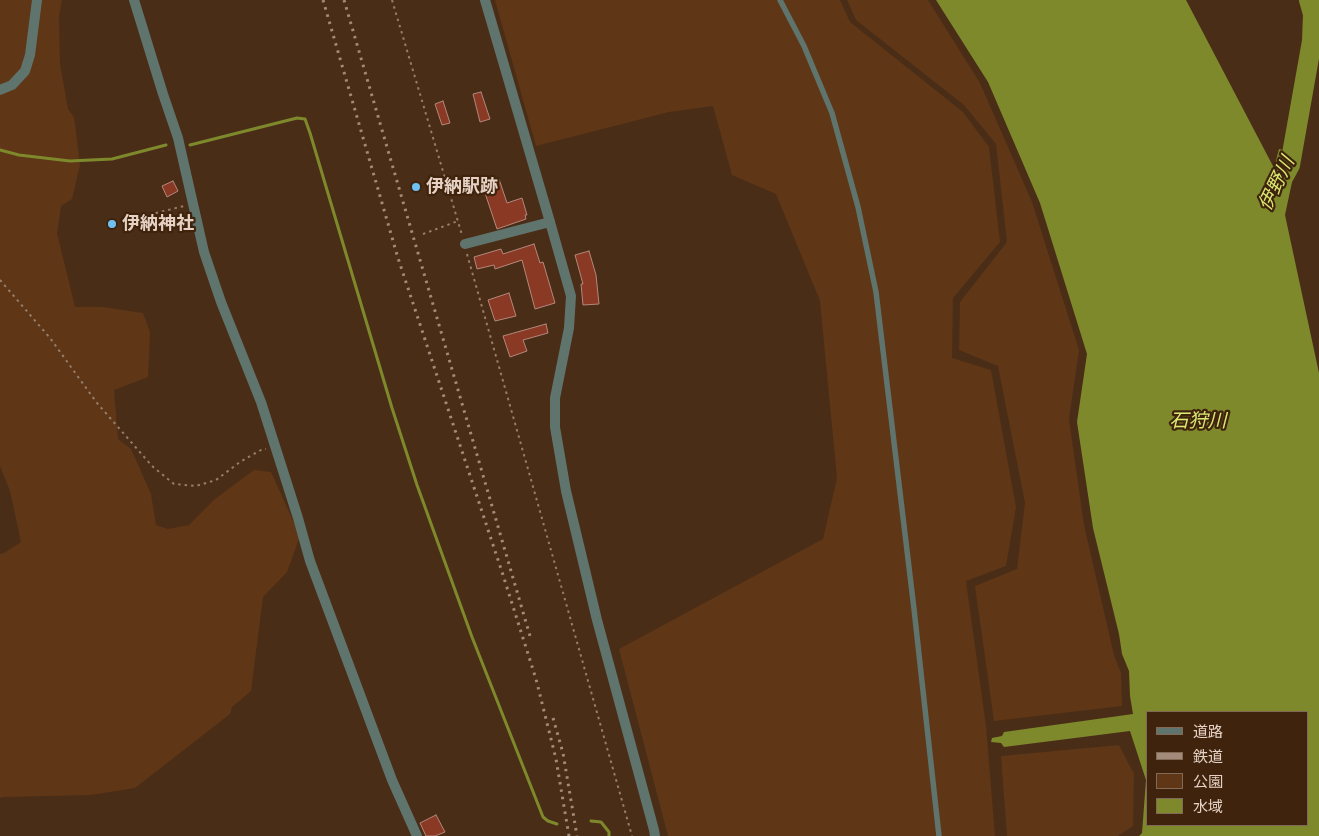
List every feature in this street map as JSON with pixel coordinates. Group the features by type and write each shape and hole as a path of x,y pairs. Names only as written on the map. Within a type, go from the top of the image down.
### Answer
{"street":[{"path":"0,90 12,85 25,70 30,55 37,0"},
{"path":"134,0 178,138 204,252 218,294 261,402 310,561 392,780 417,836"},
{"path":"485,0 571,296 569,328 555,398 554,427 566,491 594,610 655,836"},
{"path":"465,244 550,222"}],"lane":[{"path":"780,0 804,46 832,113 858,207 876,292 939,836"}],"path":[{"path":"392,0 465,244 632,836"},
{"path":"124,221 193,204"},
{"path":"423,234 458,221"},
{"path":"0,280 50,338 97,403 152,466 174,484 196,486 216,480 240,462 261,450 275,446"}],"green space":[{"path":"0,0 62,0 59,16 60,64 68,109 74,117 80,165 72,199 61,206 57,233 75,307 103,307 143,313 150,332 148,377 114,390 118,439 131,449 151,494 156,525 168,529 189,525 215,499 254,470 271,472 300,536 287,572 263,597 251,691 232,707 230,714 135,788 91,795 0,798 0,554 21,542 10,491 0,466"},
{"path":"495,0 840,0 850,22 963,112 989,147 1000,242 953,298 952,358 991,370 1016,507 1006,566 966,581 986,726 995,836 668,836 619,649 823,539 837,478 820,301 776,194 732,175 713,106 669,112 536,146"},
{"path":"847,0 928,0 980,83 1032,202 1079,350 1069,419 1084,525 1114,655 1121,673 1122,706 994,721 975,586 1017,569 1025,503 998,366 959,350 960,302 1007,242 996,144 964,105 856,20"},
{"path":"1119,745 1134,774 1133,826 1118,836 1007,836 1001,756"}],"water":[{"name":"石狩川","path":"936,0 1186,0 1274,168 1279,149 1298,154 1285,215 1319,373 1319,836 1139,836 1142,833 1146,780 1130,731 1004,747 1001,743 991,742 992,738 1002,736 1004,732 1133,714 1129,671 1122,654 1119,634 1093,528 1077,422 1087,354 1040,203 988,82"}],"building":[{"path":"481,92 490,119 480,122 473,94"},
{"path":"443,101 450,123 442,125 435,104"},
{"path":"491,178 493,182 499,179 507,203 522,198 527,215 525,215 526,219 497,229 481,181"},
{"path":"173,181 178,191 167,197 162,186"},
{"path":"534,244 540,263 543,262 555,303 535,309 522,260 495,269 494,265 477,269 474,257 501,249 503,254"},
{"path":"589,251 596,275 599,304 583,305 581,284 583,284 575,255"},
{"path":"509,293 516,316 495,321 488,300"},
{"path":"546,324 548,333 523,340 527,351 510,357 503,336"},
{"path":"436,815 445,832 435,836 426,836 420,823"}],"waterway":[{"name":"伊野川","path":"1284,176 1290,165 1312,41 1313,14 1309,0"},
{"path":"190,145 297,118 305,119 417,485 472,637 543,817 557,824"},
{"path":"0,150 19,155 70,161 112,159 166,145"},
{"path":"591,821 601,822 609,832 609,836"}],"railway":[{"path":"323,0 398,258 536,679 556,759 569,836"},
{"path":"344,0 530,636"},
{"path":"553,718 563,753 577,836"}],"place":[{"name":"伊納駅跡","path":"416,187"},
{"name":"伊納神社","path":"112,224"}]}
